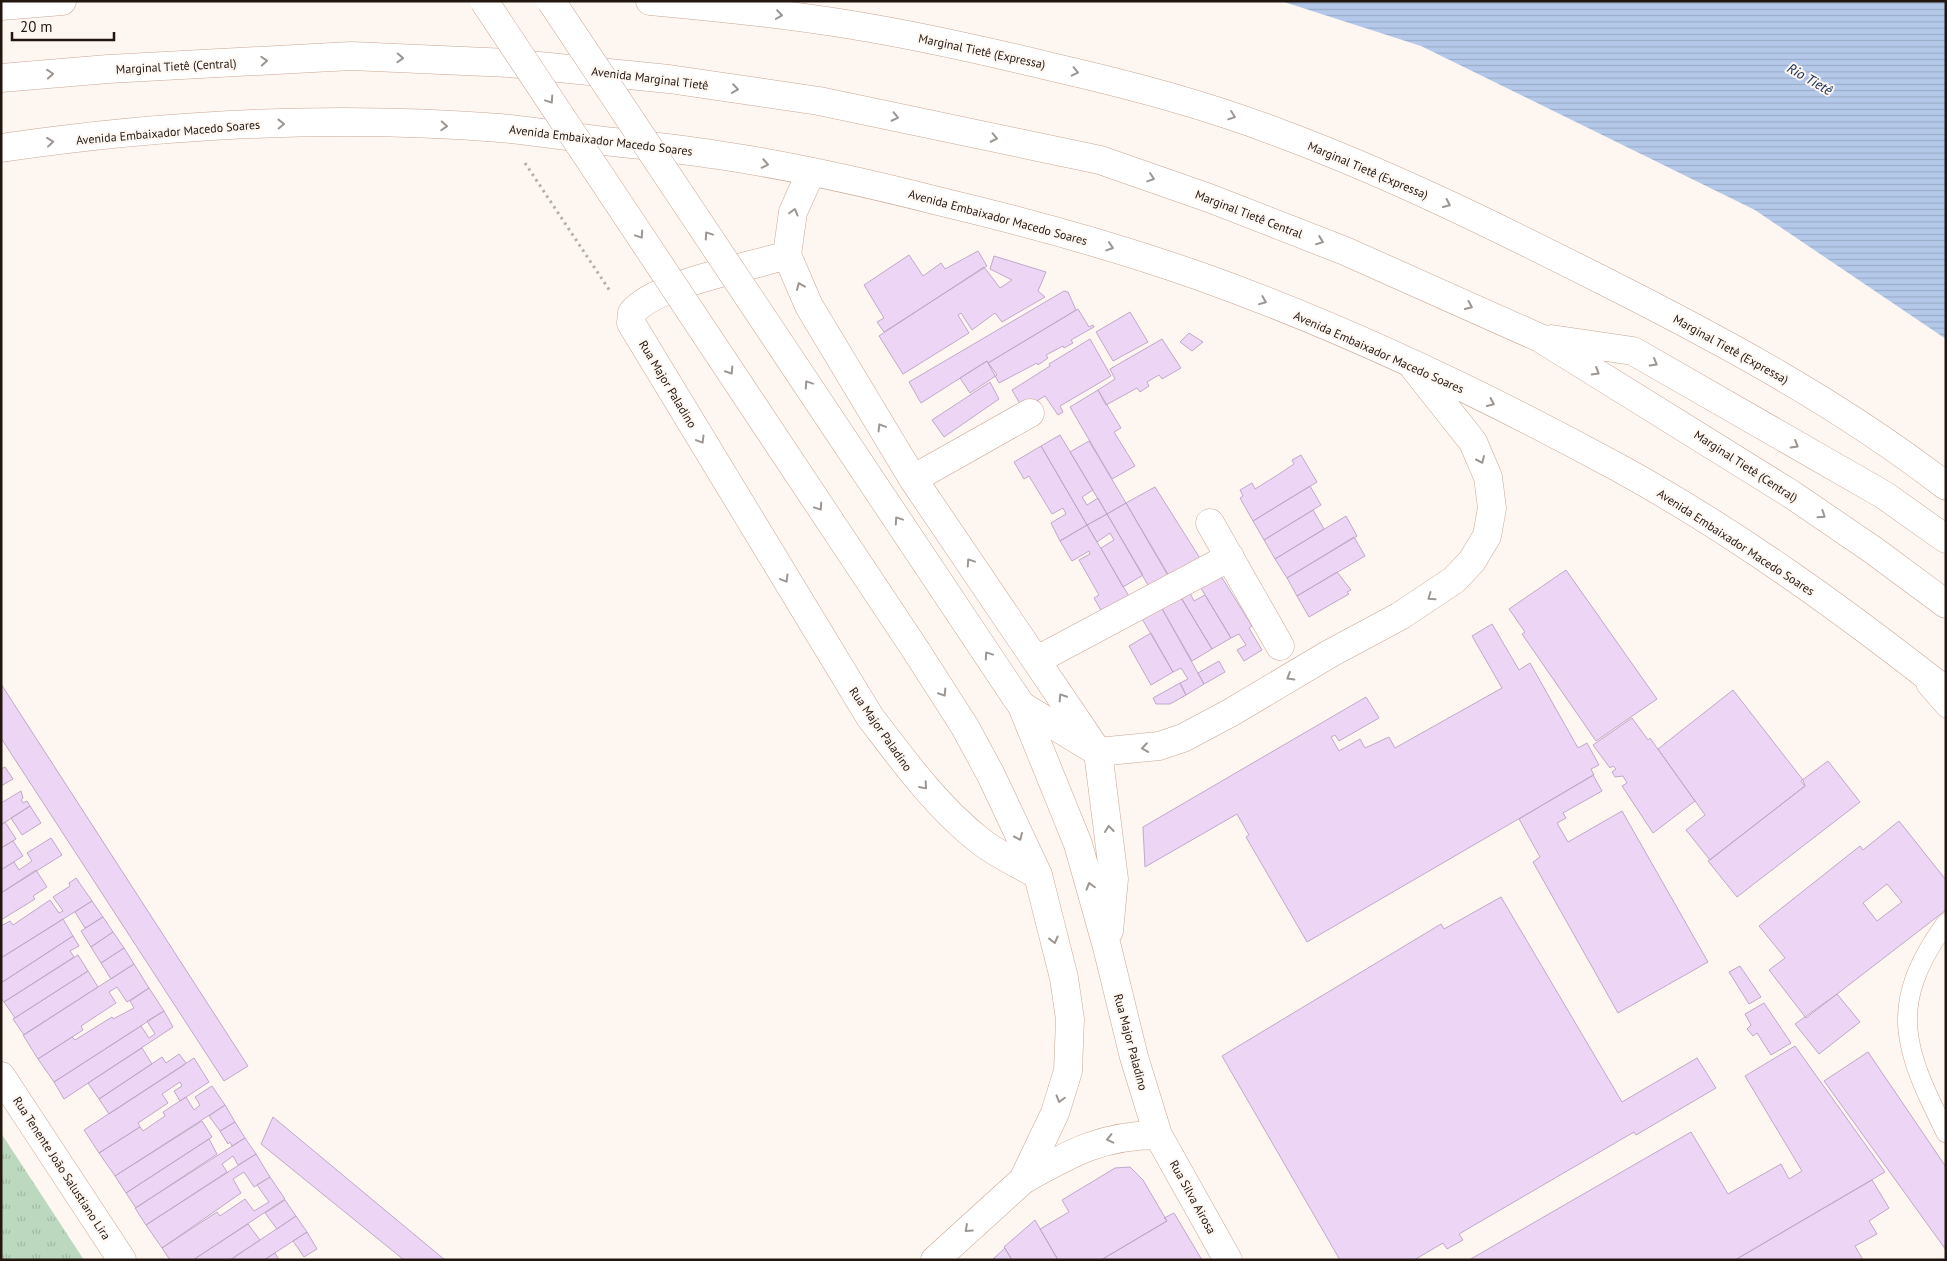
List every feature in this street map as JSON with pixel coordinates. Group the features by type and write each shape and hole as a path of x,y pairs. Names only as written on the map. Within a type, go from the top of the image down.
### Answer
{"main road":[{"path":"1,6 62,1"},
{"path":"484,1 965,726 991,775 1038,876 1064,978 1070,1019 1068,1071 1056,1113 1023,1180"},
{"path":"551,1 1018,701 1098,752 1159,746 1183,738 1428,600 1454,580 1472,561 1487,536 1492,508 1488,477 1473,442 1411,364"},
{"name":"Marginal Tietê (Expressa)","path":"650,1 730,8 852,25 974,48 1186,101 1279,133 1375,171 1508,232 1717,340 1818,399 1919,465 1946,486"},
{"name":"Marginal Tietê (Central)","path":"1,78 108,69 351,56"},
{"name":"Avenida Marginal Tietê","path":"351,56 509,62 669,79 818,101 946,128"},
{"name":"Avenida Embaixador Macedo Soares","path":"1,148 140,132 237,124 386,123 501,128 717,154 868,183 1057,230 1203,278 1343,333 1522,418 1630,474 1709,522 1905,659 1946,691"},
{"name":"Marginal Tietê Central","path":"946,128 1100,160 1208,198 1345,251 1540,338"},
{"path":"812,172 793,212 787,256 809,306 913,479 1098,752 1114,879 1107,947"},
{"path":"632,323 632,314 646,300 705,277 787,256"},
{"name":"Rua Major Paladino","path":"632,323 870,716 925,787 979,841 1038,876"},
{"path":"1540,338 1633,350 1884,495 1946,539"},
{"name":"Marginal Tietê (Central)","path":"1540,338 1791,494 1873,550 1946,604"},
{"path":"913,479 1030,413"},
{"path":"1210,522 1280,646"},
{"path":"1037,660 1230,557"},
{"name":"Rua Major Paladino","path":"1018,701 1078,844 1107,947 1134,1057 1158,1135"},
{"name":"Rua Tenente João Salustiano Lira","path":"1,1076 122,1260"},
{"path":"935,1260 1023,1180 1060,1159 1104,1140 1133,1135 1158,1135"},
{"name":"Rua Silva Airosa","path":"1158,1135 1228,1260"}],"lane":[{"path":"1905,659 1946,708"},
{"path":"1946,923 1929,946 1914,978 1906,1018 1911,1054 1925,1092 1946,1133"}],"path":[{"path":"501,128 632,323"}],"green space":[{"path":"1,1133 84,1260 1,1260"}],"water":[{"name":"Rio Tietê","path":"1281,1 1946,1 1946,339 1755,210 1421,46"}],"building":[{"path":"978,251 987,266 884,332 877,322 884,318 864,285 909,255 923,276 941,263 945,269"},
{"path":"994,256 1046,272 1038,291 1045,297 1002,322 995,313 972,330 961,313 958,315 969,333 903,374 879,336 984,267 1000,288 1012,280 990,269"},
{"path":"1064,291 1068,292 1076,310 988,363 987,361 921,403 909,382"},
{"path":"1078,309 1089,327 1093,325 1094,327 1071,340 1073,343 1046,355 1048,358 1038,365 1037,363 999,383 988,363"},
{"path":"1130,312 1148,342 1113,361 1096,332"},
{"path":"1189,333 1203,342 1192,351 1180,342"},
{"path":"1090,339 1111,376 1060,406 1063,412 1058,415 1045,396 1023,409 1012,390 1050,366 1049,364"},
{"path":"1162,339 1181,368 1162,379 1159,375 1147,382 1149,386 1140,392 1137,388 1106,405 1098,390 1115,379 1110,369"},
{"path":"987,361 997,375 970,393 960,378"},
{"path":"990,382 999,399 944,437 932,420"},
{"path":"1098,390 1121,428 1114,432 1135,466 1112,479 1070,407"},
{"path":"1060,435 1093,490 1082,497 1087,505 1098,498 1107,514 1087,525 1041,446"},
{"path":"1089,441 1126,503 1107,514 1070,452"},
{"path":"1041,446 1087,525 1060,541 1051,523 1066,514 1063,508 1052,514 1029,476 1024,479 1014,462"},
{"path":"1301,455 1317,482 1253,521 1240,498 1243,496 1240,490 1252,483 1255,489 1294,464 1292,460"},
{"path":"1310,486 1321,505 1264,540 1253,521"},
{"path":"1155,487 1203,563 1172,581 1126,503"},
{"path":"1126,503 1171,581 1152,592 1107,514"},
{"path":"1313,510 1324,529 1275,559 1264,540"},
{"path":"1107,514 1143,575 1123,587 1101,548 1114,540 1110,533 1097,542 1087,525"},
{"path":"1346,516 1357,536 1287,578 1275,559"},
{"path":"1087,525 1133,603 1106,619 1094,598 1099,595 1079,560 1090,554 1089,551 1072,561 1060,541"},
{"path":"1354,537 1365,556 1297,596 1287,578"},
{"path":"1566,570 1657,699 1596,741 1522,634 1525,632 1509,609"},
{"path":"1337,572 1351,590 1347,592 1349,594 1309,617 1297,596"},
{"path":"1219,573 1252,626 1249,628 1262,650 1244,661 1237,650 1246,645 1239,634 1231,638 1199,585"},
{"path":"1189,591 1194,601 1205,595 1231,638 1212,649 1180,596"},
{"path":"1180,596 1212,649 1192,661 1161,607"},
{"path":"1161,607 1204,684 1186,695 1180,683 1188,679 1181,668 1173,672 1141,617"},
{"path":"1492,624 1519,670 1530,663 1578,748 1587,743 1599,765 1591,769 1594,775 1307,942 1246,837 1249,835 1237,814 1145,867 1143,827 1366,697 1379,718 1339,741 1335,735 1331,737 1339,751 1360,739 1365,748 1389,737 1395,748 1502,688 1472,636"},
{"path":"1151,633 1173,672 1151,685 1129,646"},
{"path":"1219,661 1225,672 1204,684 1198,673"},
{"path":"1180,683 1186,695 1170,704 1156,704 1153,698"},
{"path":"1,684 248,1066 224,1081 1,738"},
{"path":"1733,690 1803,780 1805,786 1710,860 1686,830 1705,815 1658,749"},
{"path":"1632,718 1648,740 1650,738 1695,801 1653,833 1622,786 1627,783 1623,776 1615,777 1612,772 1616,769 1613,766 1610,768 1593,745"},
{"path":"1828,761 1860,802 1737,897 1708,861 1805,786 1801,781"},
{"path":"5,767 13,779 1,786 1,769"},
{"path":"1593,775 1602,791 1563,813 1566,818 1557,823 1568,842 1622,811 1708,962 1618,1013 1533,862 1540,857 1519,819"},
{"path":"21,791 23,798 21,800 23,803 27,801 30,806 1,825 1,803"},
{"path":"30,806 41,823 22,835 11,818"},
{"path":"1899,821 1946,880 1946,910 1806,1018 1769,970 1785,958 1759,926 1860,846 1863,850","holes":["1887,884 1902,902 1877,921 1863,903"]},
{"path":"5,822 16,839 1,848 1,825"},
{"path":"51,838 62,855 1,893 1,870 14,862 19,870 32,861 27,853"},
{"path":"13,841 23,856 1,870 1,848"},
{"path":"36,870 47,887 33,896 35,899 1,920 1,893"},
{"path":"76,878 92,901 1,958 1,926 10,921 13,925 50,900 59,913 63,911 53,897 70,886 69,883"},
{"path":"1501,897 1622,1102 1697,1058 1716,1088 1636,1135 1634,1132 1459,1234 1463,1240 1447,1249 1443,1243 1414,1260 1340,1260 1222,1056 1441,924 1444,929"},
{"path":"92,901 103,917 85,928 75,912"},
{"path":"103,917 113,932 91,947 81,931"},
{"path":"63,919 73,936 1,983 1,958"},
{"path":"113,932 124,948 101,963 91,947"},
{"path":"73,936 79,946 70,951 74,957 4,1002 1,998 1,983"},
{"path":"124,948 134,964 111,979 101,963"},
{"path":"78,955 88,971 15,1018 4,1002"},
{"path":"134,964 149,988 127,1002 117,987 109,992 116,1003 81,1026 83,1030 38,1059 23,1035"},
{"path":"1740,966 1761,997 1749,1004 1729,972"},
{"path":"88,971 98,987 24,1035 13,1019"},
{"path":"149,988 164,1011 54,1082 38,1059 72,1037 75,1040 112,1017 113,1019 134,1008 130,1001"},
{"path":"1837,994 1860,1022 1819,1054 1795,1024"},
{"path":"1764,1003 1791,1043 1771,1055 1757,1033 1753,1036 1747,1029 1751,1025 1745,1014"},
{"path":"164,1011 173,1027 64,1099 54,1082 141,1026 149,1038 155,1034 147,1021"},
{"path":"1795,1046 1885,1172 1735,1260 1469,1260 1691,1132 1728,1194 1781,1164 1789,1179 1802,1171 1745,1076"},
{"path":"142,1048 152,1064 99,1099 88,1083"},
{"path":"1868,1052 1946,1167 1946,1250 1824,1081"},
{"path":"179,1054 186,1063 184,1065 109,1114 99,1099 162,1057 166,1063"},
{"path":"194,1058 209,1082 180,1101 174,1091 182,1086 180,1082 162,1094 168,1103 138,1123 140,1127 99,1153 84,1130"},
{"path":"212,1086 225,1105 115,1176 99,1153 140,1127 143,1131 165,1116 163,1112 186,1097 194,1110 200,1105 195,1097"},
{"path":"225,1105 235,1122 220,1131 209,1116"},
{"path":"273,1117 445,1260 404,1260 261,1144"},
{"path":"202,1121 212,1137 126,1193 115,1176"},
{"path":"235,1122 245,1138 232,1146 230,1142 228,1144 220,1131"},
{"path":"245,1138 256,1154 238,1165 233,1156 222,1164 227,1172 146,1225 135,1208"},
{"path":"209,1139 217,1154 136,1208 126,1193"},
{"path":"256,1154 270,1177 254,1187 244,1172 233,1179 241,1193 162,1248 146,1225"},
{"path":"1130,1167 1143,1180 1167,1221 1101,1260 1058,1260 1040,1229 1069,1212 1062,1200 1115,1168"},
{"path":"270,1177 285,1199 193,1260 170,1260 162,1248 217,1212 220,1216 245,1199 254,1211 269,1202 257,1185"},
{"path":"1872,1180 1889,1208 1869,1221 1877,1234 1855,1246 1863,1260 1735,1260"},
{"path":"285,1200 296,1216 277,1229 265,1213"},
{"path":"1174,1213 1202,1260 1101,1260 1167,1221 1164,1218"},
{"path":"296,1216 307,1232 264,1260 230,1260"},
{"path":"1035,1220 1058,1260 1012,1260 1004,1247"},
{"path":"248,1224 260,1240 230,1260 193,1260"},
{"path":"307,1232 317,1249 304,1257 293,1241"},
{"path":"1005,1248 1012,1260 992,1260"},
{"path":"275,1253 279,1260 264,1260"}]}
